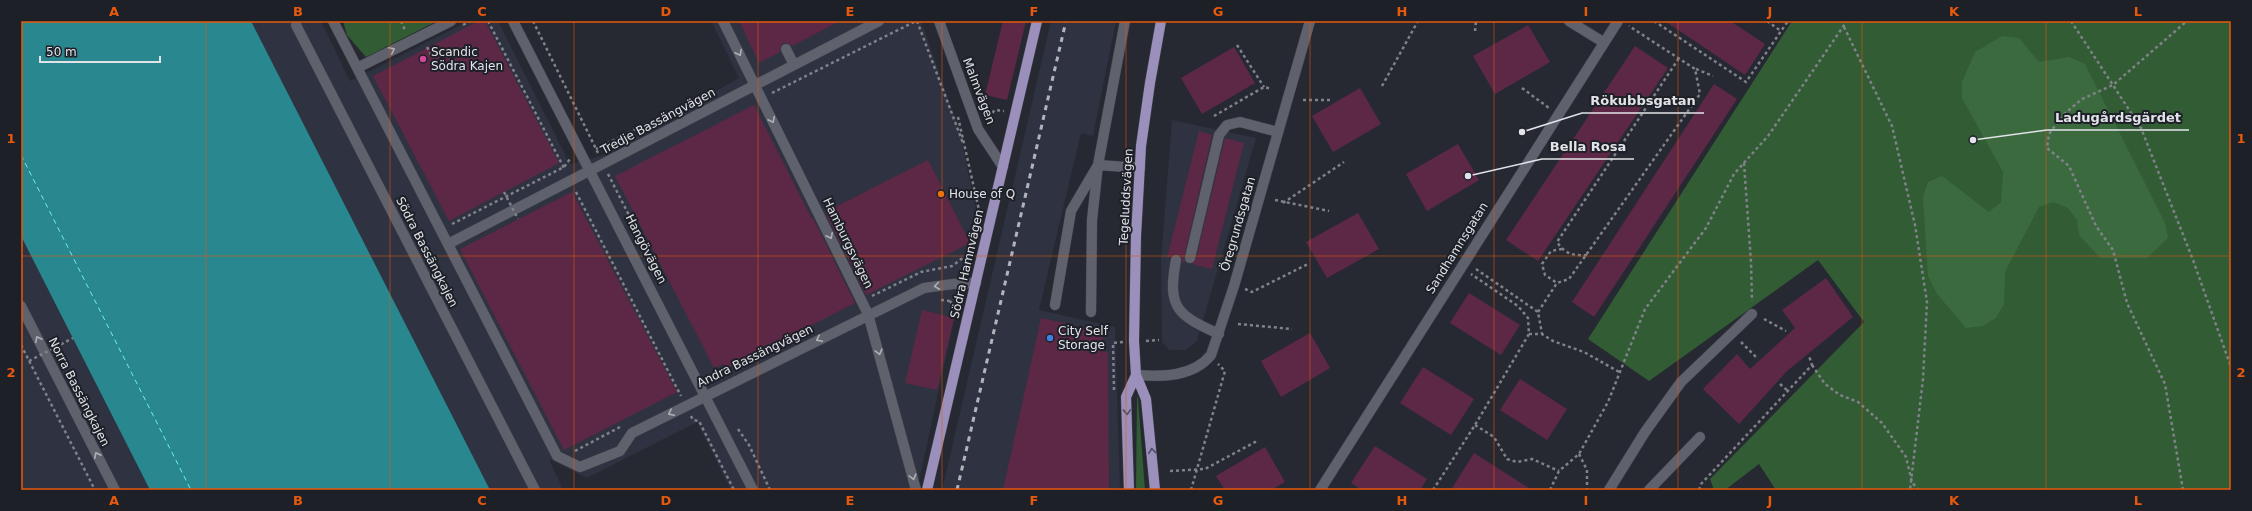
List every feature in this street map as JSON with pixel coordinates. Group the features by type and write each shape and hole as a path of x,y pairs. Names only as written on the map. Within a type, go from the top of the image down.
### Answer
{"main road":[{"name":"Södra Hamnvägen","path":"927,490 1037,21"},
{"name":"Tegeluddsvägen","path":"1156,490 1146,399 1136,375 1134,341 1135,251 1140,168 1150,83 1161,21"},
{"name":"Tegeluddsvägen","path":"1129,490 1126,397 1136,375"}],"street":[{"name":"Södra Bassängkajen","path":"333,21 450,243 557,456"},
{"name":"Hangövägen","path":"513,21 591,170 753,490"},
{"name":"Hamburgsvägen","path":"722,21 762,98 868,314 916,490"},
{"name":"Tredje Bassängvägen","path":"450,243 880,21"},
{"name":"Malmvägen","path":"938,21 978,129 1003,167"},
{"path":"1091,312 1092,220 1098,165 1125,21"},
{"name":"Öregrundsgatan","path":"1136,375 1157,376 1189,372 1197,369 1211,355 1234,286 1310,21"},
{"path":"1569,21 1604,42"},
{"name":"Sandhamnsgatan","path":"1320,490 1462,264 1618,21"},
{"path":"357,68 454,24"},
{"name":"Södra Bassängkajen","path":"296,25 535,490"},
{"path":"786,49 794,65"},
{"path":"1190,258 1219,135 1227,125 1240,122 1278,132"},
{"path":"1098,165 1140,168"},
{"path":"1055,305 1071,211 1098,165"},
{"path":"1176,260 1172,290 1177,308 1190,321 1219,334"},
{"name":"Andra Bassängvägen","path":"557,456 580,467 620,451 632,433 868,314 924,288 953,284 976,283"},
{"name":"Norra Bassängkajen","path":"21,306 115,490"},
{"path":"1609,490 1645,432 1681,382 1752,314"},
{"path":"1649,490 1700,438"}],"path":[{"path":"454,24 470,21"},
{"path":"488,21 564,167 578,199 679,395 693,420 699,421 734,490"},
{"path":"533,21 595,149 662,280"},
{"path":"762,98 916,21 964,145 981,216"},
{"path":"1382,86 1418,21"},
{"path":"1476,21 1476,31"},
{"path":"1654,21 1746,82 1788,21"},
{"path":"1768,21 1781,30"},
{"path":"1550,490 1559,471 1579,454 1608,402 1645,309 1706,228 1734,174 1768,136 1847,21"},
{"path":"2071,21 2141,128 2193,260 2231,367"},
{"path":"2182,490 2164,384 2127,303 2113,250 2096,226 2069,166 2047,148 2048,134 2063,115 2082,99 2113,85 2187,21"},
{"path":"1628,25 1695,69 1713,76"},
{"path":"1844,27 1892,126 1915,225 1927,302 1923,379 1910,490"},
{"path":"432,41 426,45 432,57"},
{"path":"1237,45 1264,87 1272,89"},
{"path":"1587,254 1572,256 1562,249 1557,242 1679,58"},
{"path":"1542,334 1538,312 1557,283 1569,279 1700,94 1695,69"},
{"path":"1214,116 1264,87"},
{"path":"1522,88 1558,115"},
{"path":"1303,100 1332,100"},
{"path":"450,243 445,228 564,167 571,158 581,152 590,148 595,149 686,104"},
{"path":"1283,203 1344,162"},
{"path":"1744,163 1752,262 1752,314 1786,331"},
{"path":"504,192 518,219"},
{"path":"1275,200 1283,203 1329,211"},
{"path":"1557,283 1545,275 1542,264 1551,251 1562,249"},
{"path":"1234,286 1252,292 1308,264"},
{"path":"1462,264 1538,312"},
{"path":"1433,490 1475,425 1529,334 1528,318 1518,306 1462,264"},
{"path":"1238,324 1292,329"},
{"path":"1732,333 1758,359"},
{"path":"1529,334 1542,334 1554,341 1584,352 1620,373"},
{"path":"29,361 73,338"},
{"path":"21,345 95,490"},
{"path":"1191,490 1225,371 1211,355"},
{"path":"1809,356 1812,365 1825,384 1840,395 1858,402 1882,423 1906,457 1912,482 1918,490"},
{"path":"1699,490 1701,484 1812,365"},
{"path":"679,395 684,391 684,386 697,379"},
{"path":"1780,384 1788,391"},
{"path":"734,424 749,445 770,490"},
{"path":"574,452 623,425"},
{"path":"1475,425 1494,437 1506,459 1517,462 1532,459 1559,471"},
{"path":"1170,471 1205,469 1257,441"},
{"path":"1579,454 1587,470 1587,490"}],"shaded area":[{"path":"251,21 321,21 350,81 469,21 498,21 570,164 601,156 739,78 711,21 921,21 959,129 977,215 917,490 731,490 697,422 587,478 549,459 563,490 490,490"},
{"path":"1051,21 1116,21 1093,136 1081,133 1039,310 1115,327 1120,490 942,490"},
{"path":"1172,120 1256,138 1197,341 1186,350 1169,350 1162,342 1161,260"},
{"path":"21,236 73,338 150,490 21,490"}],"green space":[{"path":"343,21 437,21 366,57 347,35"},
{"path":"1792,21 2231,21 2231,490 1776,490 1759,464 1725,490 1714,490 1710,479 1864,322 1818,260 1649,381 1588,339"},
{"path":"2002,36 2019,38 2039,62 2069,57 2085,64 2165,223 2168,238 2147,258 2100,258 2079,235 2077,220 2068,208 2053,202 2039,207 2005,272 2004,304 1996,318 1983,326 1966,328 1937,294 1928,276 1923,197 1928,182 1942,176 1989,212 2001,202 2003,172 1962,98 1962,82 1975,52"},
{"path":"1137,397 1138,398 1145,490 1136,490"}],"water":[{"path":"21,21 251,21 490,490 150,490 21,236"}],"building":[{"path":"479,21 485,21 559,163 449,221 373,76"},
{"path":"739,21 840,21 792,46 787,43 783,43 780,48 780,52 759,63"},
{"path":"1003,21 1026,21 1007,100 985,95"},
{"path":"1665,21 1730,21 1765,44 1745,75"},
{"path":"1528,25 1550,62 1495,94 1473,56"},
{"path":"1635,46 1668,68 1538,261 1506,240"},
{"path":"1234,47 1255,83 1202,114 1181,78"},
{"path":"1714,84 1737,99 1594,317 1572,302"},
{"path":"1360,88 1381,124 1333,152 1312,116"},
{"path":"754,105 812,219 813,218 855,303 726,369 724,364 714,368 615,176"},
{"path":"1199,131 1212,135 1184,257 1185,262 1182,262 1182,257 1177,254 1167,258"},
{"path":"1225,138 1244,143 1212,269 1192,264 1196,259"},
{"path":"1458,144 1479,180 1427,211 1406,174"},
{"path":"928,160 970,243 866,295 825,212"},
{"path":"572,192 677,392 564,450 460,249"},
{"path":"1358,213 1379,249 1327,278 1306,242"},
{"path":"1826,278 1853,317 1787,371 1739,424 1703,389 1737,354 1750,369 1795,328 1782,310"},
{"path":"1469,293 1520,325 1501,355 1450,323"},
{"path":"922,310 954,318 937,390 905,383"},
{"path":"1041,318 1104,332 1100,351 1108,352 1109,490 1003,490"},
{"path":"1310,333 1330,368 1281,397 1261,361"},
{"path":"1423,367 1474,399 1451,435 1400,403"},
{"path":"1520,379 1567,409 1547,440 1500,410"},
{"path":"1375,446 1427,479 1420,490 1362,490 1351,483"},
{"path":"1265,447 1285,482 1271,490 1225,490 1216,476"},
{"path":"1474,453 1532,490 1451,490"}],"ferry route":[{"path":"21,155 191,490"}],"railway":[{"path":"957,490 1066,21"}],"place":[{"name":"Scandic Södra Kajen","path":"423,59"},
{"name":"Rökubbsgatan","path":"1522,132"},
{"name":"Ladugårdsgärdet","path":"1973,140"},
{"name":"Bella Rosa","path":"1468,176"},
{"name":"House of Q","path":"941,194"},
{"name":"City Self Storage","path":"1050,338"}]}
